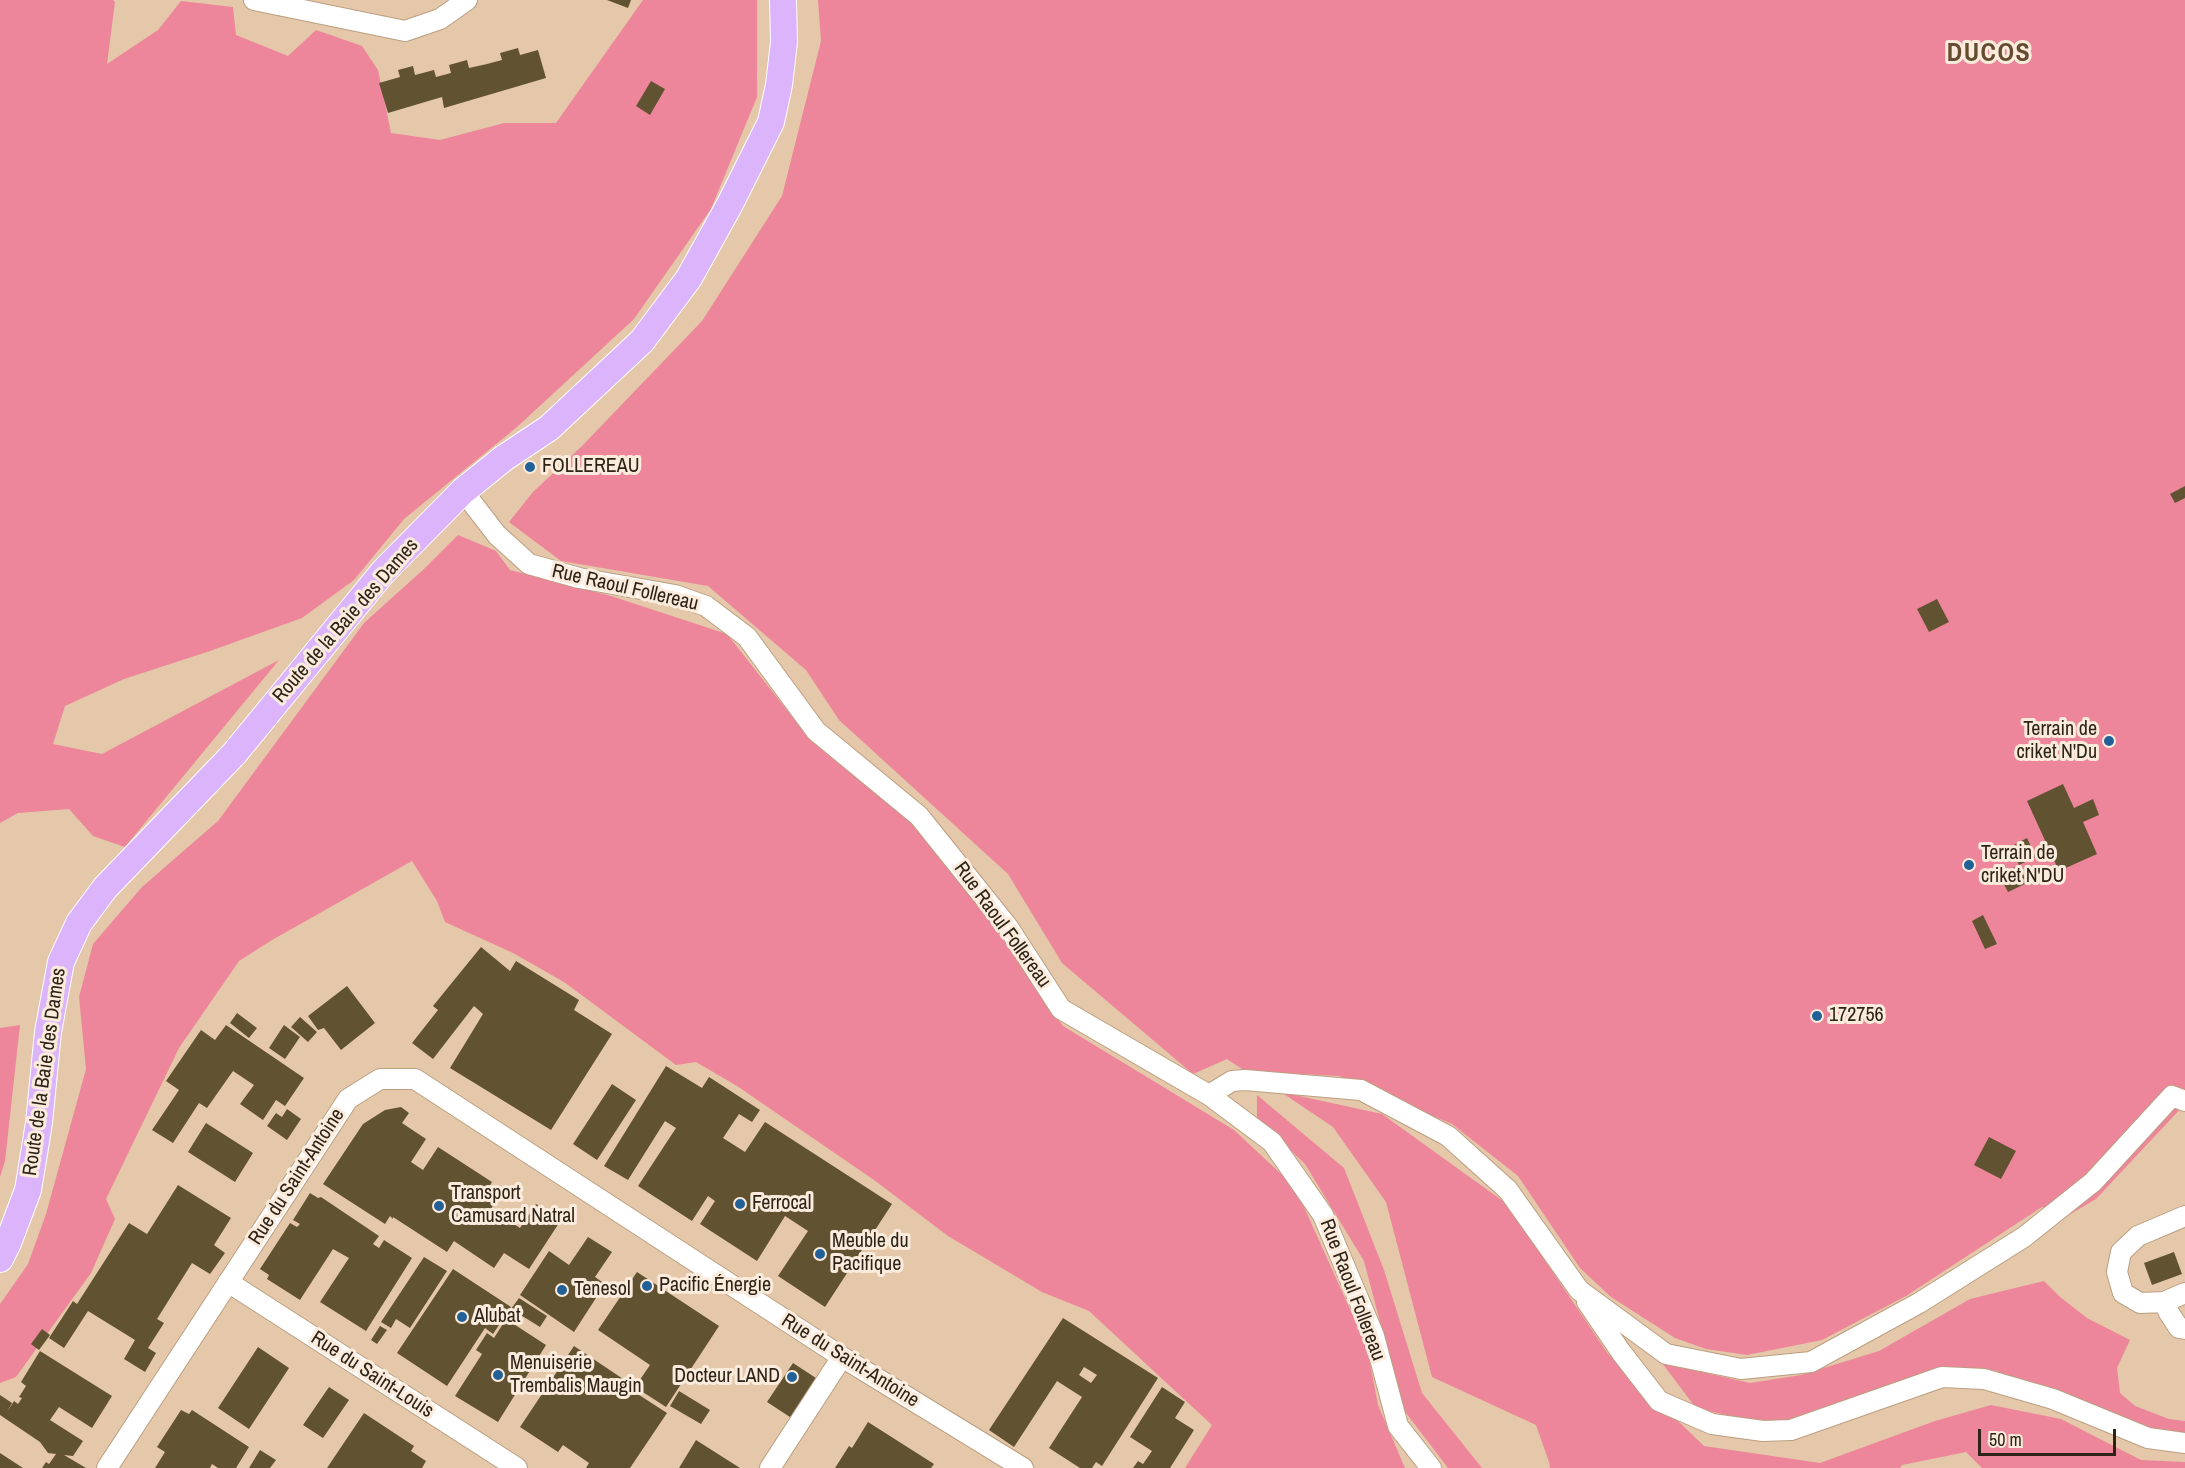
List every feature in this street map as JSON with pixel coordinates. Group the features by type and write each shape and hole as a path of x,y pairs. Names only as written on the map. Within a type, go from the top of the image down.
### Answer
{"main road":[{"name":"Route de la Baie des Dames","path":"0,1258 28,1190 39,1123 48,1032 61,962 78,923 105,888 234,754 383,572 463,491 504,458 549,428 642,341 689,279 771,122 779,85 784,42 783,0"}],"street":[{"path":"254,0 405,31 440,19 467,0"},
{"name":"Rue Raoul Follereau","path":"463,491 497,535 529,564 579,578 675,595 706,606 747,637 816,731 919,816 1008,927 1061,1009 1209,1095 1272,1142 1323,1215 1374,1336 1398,1426 1431,1468"},
{"name":"Rue du Saint-Antoine","path":"107,1468 348,1099 380,1079 415,1079 842,1357 1023,1468"},
{"path":"1209,1095 1232,1081 1245,1080 1361,1090 1448,1136 1508,1190 1621,1352 1659,1401 1712,1424 1763,1431 1791,1430 1941,1377 1984,1379 2053,1399 2148,1438 2185,1443"},
{"path":"1579,1290 1666,1353 1741,1369 1811,1362 1919,1303 2024,1237 2093,1182 2172,1096 2185,1101"},
{"path":"2185,1216 2138,1236 2121,1252 2117,1272 2123,1293 2140,1303 2164,1302 2185,1293"},
{"name":"Rue du Saint-Louis","path":"228,1282 517,1468"},
{"path":"2164,1302 2179,1329 2185,1329"},
{"path":"770,1468 842,1357"}],"shaded area":[{"path":"0,0 113,0 115,2 107,64 158,30 181,1 233,7 236,35 288,56 316,30 362,46 378,70 391,133 440,140 504,123 556,123 643,0 757,0 757,97 711,209 634,319 517,427 404,519 354,580 302,618 124,679 65,706 53,744 102,754 279,660 125,847 93,836 69,809 18,813 0,823"},
{"path":"818,0 2185,0 2185,1104 2096,1199 2067,1216 2042,1207 1906,1296 1822,1340 1747,1355 1706,1349 1675,1338 1611,1297 1580,1268 1518,1176 1452,1124 1339,1076 1245,1071 1227,1059 1193,1074 1062,963 1008,874 839,720 806,670 708,586 561,561 509,522 533,492 582,446 702,321 782,196 821,41"},
{"path":"458,535 496,551 510,570 611,596 727,634 812,742 937,837 985,914 1063,1026 1234,1130 1295,1187 1367,1347 1378,1405 1405,1468 1185,1468 1212,1425 1089,1311 1042,1292 948,1236 874,1180 737,1086 696,1062 676,1065 564,982 513,953 445,922 437,901 412,861 239,961 179,1048 106,1199 115,1219 91,1273 16,1377 0,1383 0,1304 28,1264 46,1214 86,1069 79,997 93,944 142,887 218,821 364,623"},
{"path":"20,1025 5,1161 0,1177 0,1028"},
{"path":"1281,1092 1382,1114 1507,1204 1608,1354 1704,1446 1820,1463 1935,1421 1991,1405 2061,1419 2141,1460 2185,1462 2185,1468 1982,1468 1966,1452 1902,1465 1900,1468 1550,1468 1536,1425 1432,1377 1386,1202 1333,1127"},
{"path":"1257,1095 1344,1168 1384,1270 1422,1393 1482,1468 1448,1468 1403,1409 1364,1261 1305,1164 1257,1118"},
{"path":"2044,1281 2087,1318 2130,1340 2117,1368 2120,1393 2135,1406 2169,1419 2185,1421 2185,1440 2150,1435 1994,1370 1944,1370 1777,1427 1696,1408 1662,1363 1750,1383 1801,1375 1879,1351 1970,1299"}],"building":[{"path":"607,0 631,0 628,8"},
{"path":"518,48 520,55 538,50 546,78 444,108 442,97 388,113 379,83 400,77 398,70 413,66 415,75 434,70 436,77 451,73 449,65 467,60 469,68 487,64 502,60 500,53"},
{"path":"651,81 665,89 650,115 636,106"},
{"path":"2185,486 2185,498 2175,503 2170,494"},
{"path":"1937,599 1949,622 1929,632 1917,609"},
{"path":"2063,784 2074,808 2093,799 2099,815 2083,822 2097,854 2059,871 2027,801"},
{"path":"2027,838 2036,857 2019,865 2010,847"},
{"path":"2019,865 2027,883 2008,892 1999,875"},
{"path":"1983,915 1997,944 1985,949 1972,921"},
{"path":"481,947 510,971 516,961 579,1000 574,1010 612,1034 551,1130 450,1068 483,1014 474,1006 433,1059 412,1043 438,1010 433,1006"},
{"path":"347,986 375,1023 341,1050 324,1028 318,1030 308,1016"},
{"path":"237,1013 257,1028 249,1038 230,1023"},
{"path":"300,1017 317,1032 308,1042 291,1027"},
{"path":"226,1025 304,1078 285,1106 276,1100 263,1120 240,1104 254,1085 233,1071 207,1108 199,1103 173,1143 152,1130 179,1090 166,1081 201,1030 215,1040"},
{"path":"284,1025 300,1037 285,1059 269,1048"},
{"path":"666,1066 702,1088 709,1077 760,1110 752,1122 739,1114 723,1138 745,1152 765,1122 892,1204 825,1307 778,1276 808,1231 785,1216 757,1261 700,1224 715,1201 708,1196 692,1221 638,1186 676,1128 665,1121 628,1180 604,1166"},
{"path":"612,1084 636,1100 597,1160 573,1144"},
{"path":"401,1107 409,1113 402,1123 426,1139 411,1162 423,1170 438,1147 492,1182 484,1195 495,1202 491,1209 520,1228 536,1204 561,1220 529,1269 504,1253 494,1268 454,1241 447,1252 393,1217 393,1219 390,1216 385,1224 323,1184 363,1124 385,1110"},
{"path":"287,1109 301,1119 287,1140 267,1126 276,1113 282,1117"},
{"path":"206,1123 253,1153 235,1182 188,1152"},
{"path":"1989,1137 2016,1151 2001,1179 1974,1165"},
{"path":"178,1185 231,1218 214,1245 225,1253 210,1274 192,1263 157,1319 164,1323 148,1348 156,1353 145,1372 124,1359 135,1340 88,1311 64,1348 49,1338 73,1301 77,1304 129,1223 147,1234"},
{"path":"310,1193 318,1198 321,1197 379,1236 373,1244 379,1248 384,1240 412,1258 366,1331 320,1302 349,1258 333,1249 300,1300 267,1279 269,1275 260,1269 290,1223 297,1227 300,1224 293,1220"},
{"name":"Tenesol","path":"588,1237 612,1252 595,1277 605,1284 574,1332 520,1295 549,1251 569,1265"},
{"path":"2174,1252 2182,1274 2152,1285 2144,1263"},
{"path":"424,1257 447,1271 410,1328 396,1319 391,1328 381,1322"},
{"name":"Alubat","path":"453,1269 511,1307 493,1334 485,1328 447,1386 397,1353"},
{"path":"637,1272 719,1326 666,1407 635,1387 650,1365 598,1330"},
{"path":"519,1298 547,1316 540,1327 511,1309"},
{"path":"1063,1318 1158,1378 1102,1466 1096,1462 1092,1468 1080,1468 1049,1448 1082,1397 1057,1381 1014,1447 989,1430","holes":["1084,1367 1097,1375 1091,1383 1079,1375"]},
{"name":"Menuiserie Trembalis Maugin","path":"506,1319 546,1345 498,1422 455,1396 482,1354 476,1350 487,1333 494,1338"},
{"path":"380,1326 387,1330 377,1344 371,1340"},
{"path":"42,1329 50,1335 39,1350 31,1344"},
{"path":"574,1346 635,1387 633,1391 667,1413 630,1468 586,1468 589,1463 563,1445 558,1452 520,1427"},
{"path":"258,1347 289,1368 249,1429 218,1408"},
{"path":"40,1351 112,1396 92,1428 59,1407 50,1420 83,1441 73,1456 64,1455 86,1468 42,1468 46,1462 49,1464 56,1454 48,1453 40,1442 0,1415 0,1395 12,1403 7,1412 14,1401 18,1404 22,1398 19,1397 26,1386 21,1382"},
{"path":"793,1363 819,1380 793,1419 767,1402"},
{"path":"329,1387 349,1400 323,1438 303,1425"},
{"path":"1162,1387 1185,1402 1175,1418 1194,1430 1170,1468 1133,1468 1138,1461 1143,1464 1152,1451 1130,1437"},
{"path":"679,1391 710,1410 701,1424 670,1406"},
{"path":"181,1410 189,1414 192,1410 249,1447 236,1468 218,1468 212,1464 210,1468 155,1468 165,1452 157,1447"},
{"path":"364,1413 414,1446 411,1451 426,1461 422,1468 327,1468"},
{"path":"868,1422 934,1464 931,1468 835,1468 849,1446 852,1448"},
{"path":"696,1440 740,1468 679,1468"},
{"path":"260,1450 276,1460 270,1468 249,1468"},
{"path":"0,1453 23,1468 0,1468"}],"place":[{"name":"FOLLEREAU","path":"530,467"},
{"name":"Terrain de criket N'Du","path":"2109,741"},
{"name":"Terrain de criket N'DU","path":"1969,865"},
{"name":"172756","path":"1817,1016"},
{"name":"Ferrocal","path":"740,1204"},
{"name":"Transport Camusard Natral","path":"439,1206"},
{"name":"Meuble du Pacifique","path":"820,1254"},
{"name":"Pacific Énergie","path":"647,1286"},
{"name":"Tenesol","path":"562,1290"},
{"name":"Alubat","path":"462,1317"},
{"name":"Menuiserie Trembalis Maugin","path":"498,1375"},
{"name":"Docteur LAND","path":"792,1377"}],"district":[{"name":"DUCOS","path":"1989,54"}]}
